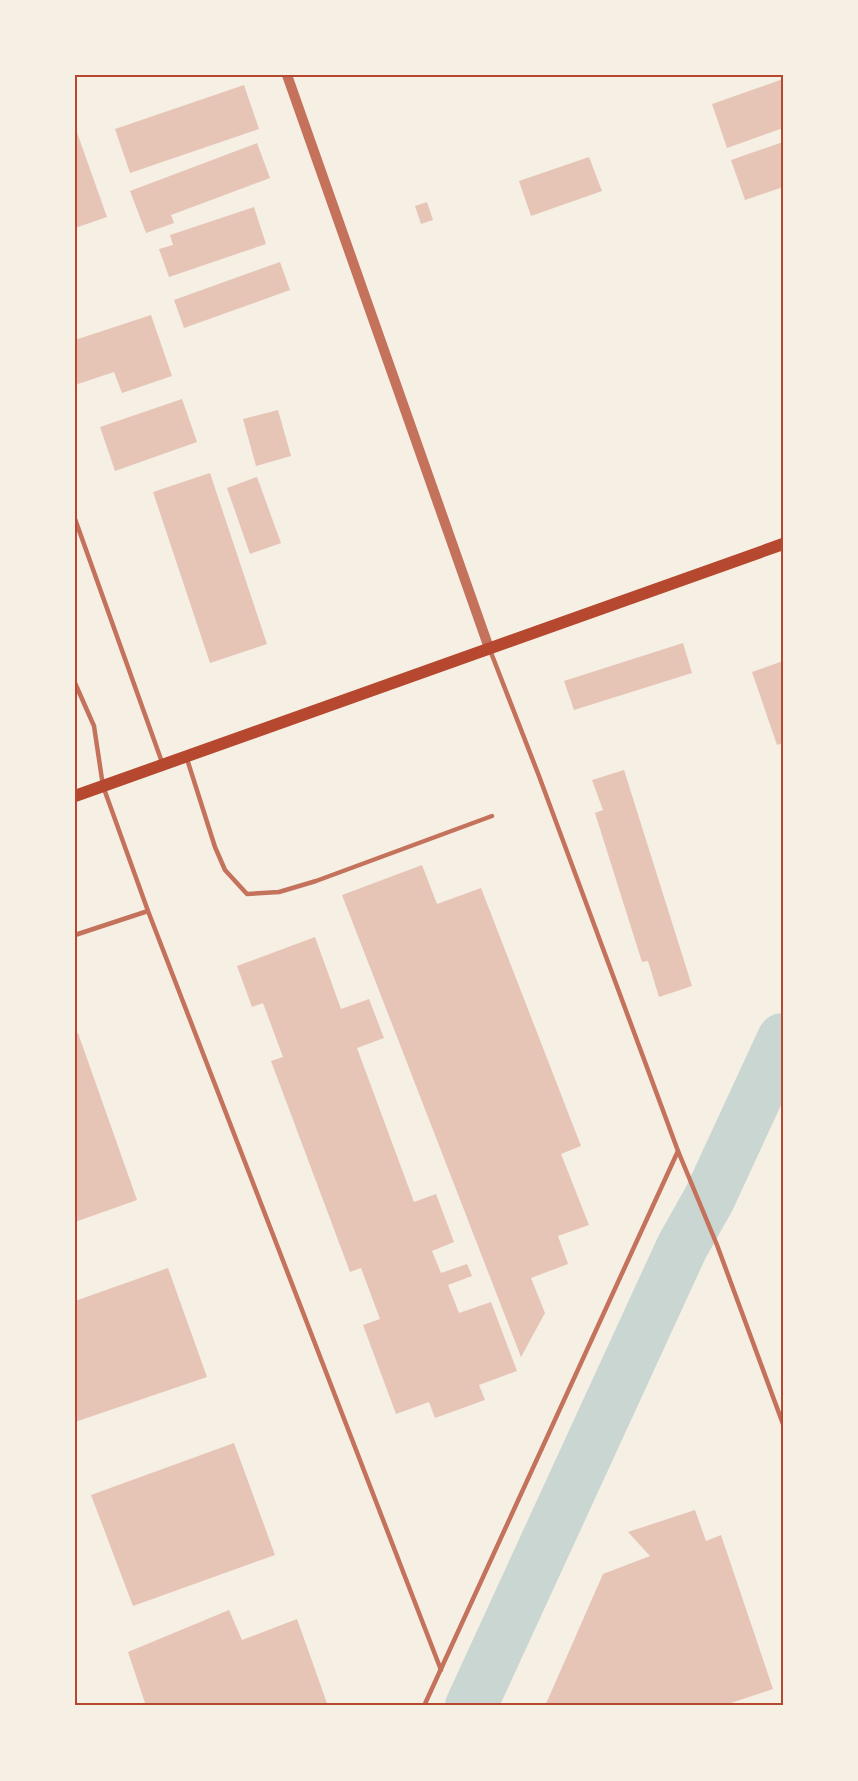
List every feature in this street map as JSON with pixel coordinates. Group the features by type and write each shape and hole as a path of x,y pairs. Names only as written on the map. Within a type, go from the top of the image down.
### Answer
{"main road":[{"path":"75,796 783,544"}],"street":[{"path":"287,75 489,648"}],"lane":[{"path":"75,519 163,765"},
{"path":"489,648 783,1424"},
{"path":"75,683 94,726 103,786 148,911 441,1670"},
{"path":"186,757 225,870 247,894 279,892 316,881 492,816"},
{"path":"75,934 148,911"},
{"path":"424,1706 678,1151"}],"building":[{"path":"783,79 783,128 727,148 712,104"},
{"path":"244,85 259,129 130,173 115,129"},
{"path":"75,127 107,217 75,228"},
{"path":"783,142 783,187 745,200 731,160"},
{"path":"257,143 270,178 171,215 174,223 146,233 130,191"},
{"path":"589,157 602,191 531,216 519,181"},
{"path":"427,202 433,220 421,224 415,206"},
{"path":"254,207 266,244 169,277 159,249 173,245 170,235"},
{"path":"280,262 290,290 184,328 174,300"},
{"path":"151,315 172,376 122,393 114,372 75,385 75,340"},
{"path":"182,399 197,442 115,471 100,427"},
{"path":"278,410 291,456 256,466 243,419"},
{"path":"210,473 267,644 210,663 153,492"},
{"path":"257,477 281,543 250,554 227,488"},
{"path":"683,643 692,673 574,710 564,681"},
{"path":"783,661 783,743 777,745 752,672"},
{"path":"624,770 692,986 659,997 648,961 642,962 595,813 603,810 592,780"},
{"path":"422,865 437,904 481,888 581,1146 561,1154 589,1225 558,1236 568,1264 531,1278 545,1313 521,1357 342,895"},
{"path":"315,937 341,1009 369,999 384,1038 357,1048 414,1202 436,1194 454,1242 432,1251 441,1273 467,1264 472,1276 448,1285 459,1313 491,1302 517,1371 479,1385 485,1400 435,1418 429,1402 396,1414 363,1325 380,1319 361,1268 350,1272 271,1061 283,1057 263,1003 252,1007 237,966"},
{"path":"78,1033 137,1200 75,1222 75,1034"},
{"path":"168,1268 207,1377 75,1422 75,1301"},
{"path":"234,1443 275,1555 133,1606 91,1495"},
{"path":"695,1510 706,1541 721,1535 773,1689 722,1706 545,1706 603,1574 650,1556 628,1532"},
{"path":"229,1610 242,1640 297,1619 328,1706 146,1706 128,1652"}],"waterway":[{"path":"471,1706 682,1247 709,1199 783,1039"}]}
